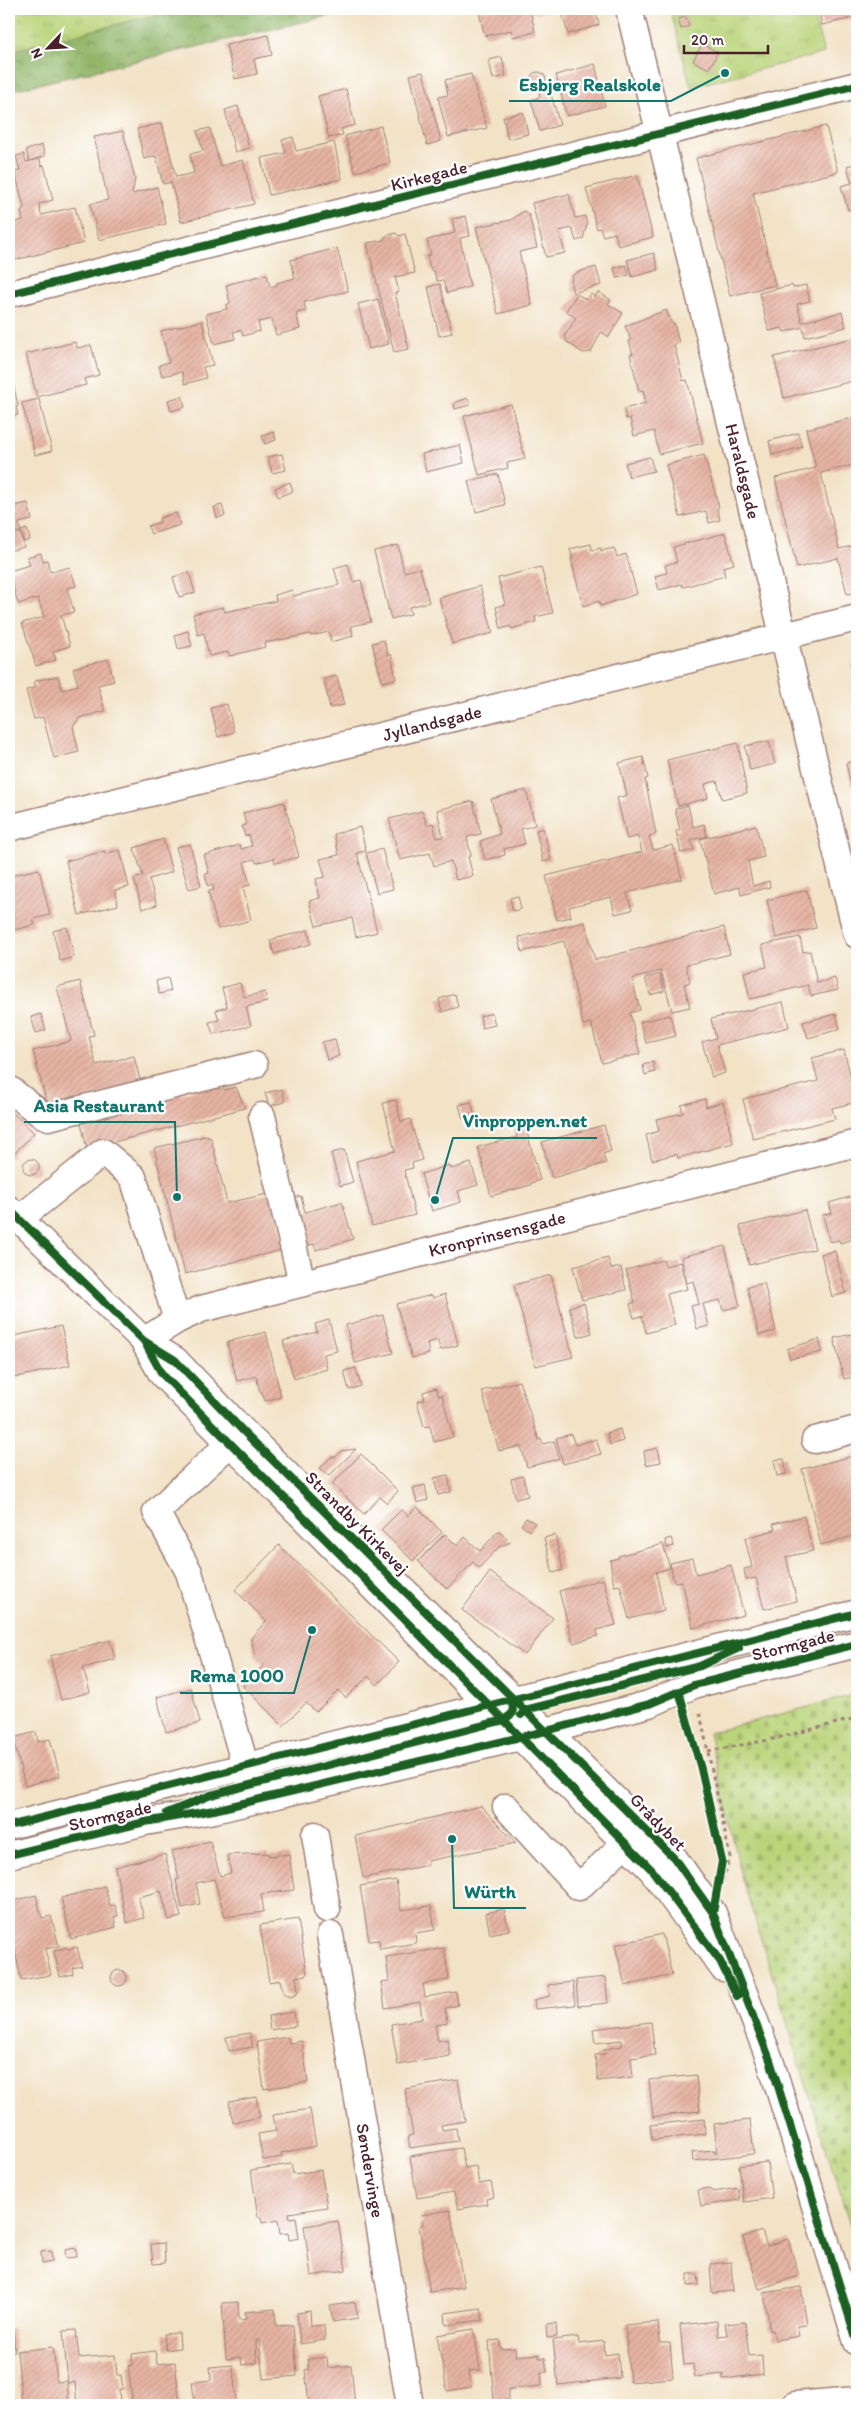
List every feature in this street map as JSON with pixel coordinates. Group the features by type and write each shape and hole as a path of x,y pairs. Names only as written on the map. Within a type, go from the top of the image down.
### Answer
{"street":[{"name":"Haraldsgade","path":"629,9 857,934"},
{"name":"Kirkegade","path":"9,294 857,86"},
{"name":"Jyllandsgade","path":"9,828 857,618"},
{"path":"9,1089 41,1114 49,1117 254,1064"},
{"path":"262,1116 302,1283"},
{"name":"Kronprinsensgade","path":"144,1341 177,1320 201,1309 857,1144"},
{"path":"14,1214 103,1152 132,1177 177,1320"},
{"name":"Strandby Kirkevej","path":"14,1214 144,1341 162,1374 236,1438 517,1717"},
{"path":"815,1440 857,1429"},
{"path":"236,1438 156,1512 189,1572 250,1784"},
{"name":"Stormgade","path":"9,1856 145,1822 211,1795 250,1784 517,1717 771,1634 857,1613"},
{"name":"Stormgade","path":"9,1826 250,1784 517,1717 649,1704 694,1685 857,1644"},
{"name":"Grådybet","path":"517,1717 634,1835 674,1858 713,1913 770,2060 857,2342"},
{"path":"506,1807 578,1886 634,1835"},
{"path":"315,1835 327,1910"},
{"name":"Grådybet","path":"634,1835 652,1870 720,1961 770,2060"},
{"name":"Søndervinge","path":"330,1935 410,2405"},
{"path":"795,2405 857,2400"}],"path":[{"path":"694,1685 730,1857 713,1913"},
{"path":"708,1751 769,1740 857,1718"},
{"path":"713,1913 722,1862 718,1843"}],"green space":[{"path":"9,9 178,9 9,51"},
{"path":"178,9 358,9 9,91 9,51"},
{"path":"670,9 812,9 824,53 691,87"},
{"path":"857,1694 857,2248 742,1878 709,1733"}],"building":[{"path":"478,9 530,9 535,32 513,37 511,30 485,36"},
{"path":"533,9 545,9 546,11 535,14"},
{"path":"561,9 595,9 599,25 568,34"},
{"path":"818,9 857,9 857,17 822,25"},
{"path":"686,17 689,26 681,29 678,19"},
{"path":"268,35 272,55 254,59 257,74 235,79 226,45"},
{"path":"702,44 718,52 709,69 693,61"},
{"path":"502,57 506,76 493,79 489,60"},
{"path":"595,64 605,106 567,116 556,75"},
{"path":"423,72 441,141 427,145 410,75"},
{"path":"538,72 546,80 538,88 530,80"},
{"path":"471,74 487,128 448,137 438,97 448,95 445,80"},
{"path":"549,88 560,125 540,131 531,100 540,97 539,91"},
{"path":"346,89 355,125 341,129 343,135 329,138 318,96"},
{"path":"238,106 249,148 235,152 225,110"},
{"path":"523,112 528,134 508,139 503,117"},
{"path":"162,123 176,177 194,173 190,154 203,151 197,131 210,128 220,166 243,160 254,204 181,222 171,182 163,184 156,156 144,159 137,129"},
{"path":"381,126 390,163 355,172 345,136"},
{"path":"826,126 838,172 753,193 775,285 730,296 696,158"},
{"path":"123,131 135,179 132,194 157,187 166,224 99,240 90,204 108,200 94,137"},
{"path":"857,135 857,150 853,136"},
{"path":"293,137 296,151 334,142 342,179 269,195 261,158 286,153 282,140"},
{"path":"42,145 45,156 29,161 26,150"},
{"path":"24,154 26,162 40,159 41,166 44,165 53,200 39,204 41,215 75,207 84,243 15,260 9,224 23,220 21,212 24,207 15,172 20,171 16,156"},
{"path":"857,163 857,208 848,210 841,186 852,183 847,166"},
{"path":"637,175 653,237 618,246 615,233 603,236 600,228 597,229 586,188"},
{"path":"569,194 575,218 585,216 587,224 583,239 576,241 572,228 559,231 565,253 546,257 532,203"},
{"path":"524,211 529,215 537,248 519,252 532,305 498,314 476,227 511,220"},
{"path":"466,216 470,236 460,238 470,287 447,293 443,280 437,281 434,271 431,271 427,256 431,255 427,240 455,233 452,219"},
{"path":"396,233 399,236 405,234 415,273 395,277 399,292 395,293 409,349 394,352 367,243 384,240 386,236"},
{"path":"337,248 348,291 304,302 306,311 296,313 300,329 276,335 272,319 258,322 260,331 243,336 241,330 233,332 235,339 214,344 206,314 227,309 226,305 230,303 226,285 267,274 270,287 277,285 276,283 295,278 291,260"},
{"path":"654,253 658,270 632,277 627,260"},
{"path":"626,265 629,275 617,278 614,268"},
{"path":"596,267 601,285 573,293 572,276 578,272"},
{"path":"440,284 452,333 439,336 428,287"},
{"path":"792,285 793,288 806,285 810,301 797,304 802,322 842,312 846,327 805,337 803,327 784,332 782,328 769,331 759,293"},
{"path":"598,292 611,300 608,304 623,313 609,337 601,332 591,352 583,353 567,342 565,335 576,318 566,311 577,294 587,300 591,294 595,297"},
{"path":"378,299 389,344 369,349 358,304"},
{"path":"666,310 672,324 674,323 679,343 674,344 683,381 687,380 703,443 659,454 654,431 634,436 630,418 626,419 624,409 646,403 643,390 639,391 630,354 633,354 629,341 631,340 625,326"},
{"path":"202,321 213,365 203,367 206,378 185,384 182,372 162,376 159,365 169,362 161,331"},
{"path":"857,337 857,380 784,398 774,357"},
{"path":"75,342 77,348 91,345 99,375 84,379 86,385 37,397 26,354"},
{"path":"10,368 18,406 16,407 18,415 9,418"},
{"path":"182,396 185,407 171,411 168,400"},
{"path":"468,398 470,405 455,409 454,403"},
{"path":"39,399 52,451 35,455 22,403"},
{"path":"511,404 525,459 507,463 508,468 479,475 464,416"},
{"path":"857,417 857,464 821,473 839,549 857,545 857,592 847,594 838,558 797,568 775,478 816,468 806,429"},
{"path":"274,432 276,440 265,444 262,436"},
{"path":"798,433 802,447 772,455 769,441"},
{"path":"460,445 464,463 426,472 422,454"},
{"path":"282,454 286,470 272,473 268,457"},
{"path":"704,455 719,507 717,508 720,520 709,523 706,511 680,517 666,465"},
{"path":"650,457 654,471 629,477 625,463"},
{"path":"498,474 505,505 476,512 468,481"},
{"path":"290,482 293,491 278,497 275,488"},
{"path":"28,503 32,520 19,523 21,531 9,534 9,507"},
{"path":"222,505 225,516 217,518 214,507"},
{"path":"176,513 180,525 151,534 148,526 160,522 159,518"},
{"path":"27,529 30,540 24,542 21,531"},
{"path":"21,533 24,547 9,551 9,536"},
{"path":"725,533 734,564 723,567 725,576 683,587 682,584 659,590 655,576 667,573 665,565 677,562 673,547"},
{"path":"591,544 592,550 601,548 601,551 614,548 617,557 626,554 637,594 600,606 599,601 583,606 570,549"},
{"path":"398,545 404,572 420,568 429,602 409,607 411,614 391,619 374,551"},
{"path":"41,553 43,561 47,560 50,572 70,567 76,586 67,588 74,612 61,615 70,646 53,651 56,660 36,666 22,623 44,617 38,598 18,604 9,571 30,565 27,557"},
{"path":"348,564 353,582 361,580 371,622 351,626 353,636 331,642 329,632 311,636 310,634 264,643 265,647 230,656 228,652 209,656 204,633 198,635 193,614 223,607 225,612 276,601 275,595 292,590 293,596 339,585 334,568"},
{"path":"541,567 553,613 535,617 536,622 511,629 511,626 501,629 496,607 505,604 498,578"},
{"path":"189,572 195,593 179,597 173,577"},
{"path":"480,586 493,633 452,644 439,598"},
{"path":"188,631 192,646 178,649 175,635"},
{"path":"384,640 388,655 391,654 396,679 382,682 372,643"},
{"path":"108,659 114,681 98,685 105,711 79,718 73,727 79,752 54,758 43,717 34,719 26,690 36,687 34,681 58,676 62,690 78,685 73,668"},
{"path":"857,662 857,683 856,683 852,664"},
{"path":"337,676 344,705 330,708 324,679"},
{"path":"857,685 857,704 852,686"},
{"path":"227,704 234,732 218,737 211,708"},
{"path":"769,741 775,764 750,770 745,746"},
{"path":"738,743 747,793 722,799 717,781 705,784 708,798 678,806 667,760"},
{"path":"643,757 648,778 645,779 656,834 649,836 653,850 673,845 682,879 627,893 632,910 615,914 611,897 569,907 571,917 557,920 546,876 642,852 638,836 627,839 617,798 627,795 619,763"},
{"path":"857,760 857,784 851,786 846,763"},
{"path":"526,790 535,825 521,829 525,844 504,849 505,855 485,860 480,841 500,834 491,799"},
{"path":"473,801 481,834 467,837 471,856 468,857 473,876 456,880 451,861 434,866 430,853 400,860 389,819 422,811 427,825 433,823 437,838 443,837 437,810"},
{"path":"284,802 299,857 275,863 274,858 256,863 255,859 244,862 250,885 243,887 251,920 218,929 208,891 214,890 212,884 208,886 205,874 209,873 204,855 240,845 241,849 252,846 249,835 245,836 242,826 246,825 243,813"},
{"path":"688,805 693,827 704,824 707,836 691,840 694,850 681,853 676,831 680,830 675,809"},
{"path":"756,825 764,857 748,861 752,882 753,886 769,881 770,887 741,895 740,887 714,894 700,839"},
{"path":"360,827 366,851 357,853 377,932 356,937 352,918 316,926 309,901 320,898 316,879 325,877 320,859 339,855 334,834"},
{"path":"543,828 551,860 543,862 536,830"},
{"path":"163,839 172,872 149,879 157,905 142,909 134,879 143,876 134,848"},
{"path":"190,844 201,886 189,889 176,847"},
{"path":"382,849 393,889 377,893 366,853"},
{"path":"120,850 129,887 115,890 118,905 79,915 66,861 105,851 105,854"},
{"path":"39,869 50,915 33,919 35,925 9,931 9,876"},
{"path":"807,890 816,928 776,938 767,900"},
{"path":"518,896 521,909 513,911 510,898"},
{"path":"585,922 595,960 724,927 730,954 686,965 690,982 684,984 690,1007 672,1011 661,971 632,979 640,1010 630,1013 640,1054 602,1063 591,1023 583,1025 564,941 522,952 519,937"},
{"path":"67,927 74,957 60,961 53,931"},
{"path":"308,930 311,944 274,954 270,940"},
{"path":"800,937 803,952 810,951 817,983 835,978 838,990 811,996 808,985 750,999 744,972 767,967 762,945"},
{"path":"660,974 664,991 650,995 645,978"},
{"path":"168,978 171,991 159,994 156,981"},
{"path":"80,981 94,1035 89,1036 96,1065 134,1056 141,1084 48,1108 33,1051 71,1041 57,987"},
{"path":"240,983 244,997 265,992 267,1002 246,1007 251,1026 213,1034 209,1022 219,1020 216,1010 227,1007 222,988"},
{"path":"455,994 458,1007 442,1012 439,999"},
{"path":"783,1002 789,1027 717,1045 725,1073 712,1077 702,1042 716,1038 711,1019"},
{"path":"492,1013 495,1025 482,1028 480,1016"},
{"path":"41,1014 46,1030 36,1033 31,1017"},
{"path":"836,1014 840,1029 808,1038 803,1022"},
{"path":"670,1015 676,1036 646,1043 640,1022"},
{"path":"335,1039 339,1056 327,1060 322,1042"},
{"path":"844,1050 857,1102 832,1108 835,1119 753,1139 743,1099 818,1081 812,1058"},
{"path":"653,1062 655,1072 645,1075 643,1065"},
{"path":"222,1081 224,1090 236,1087 245,1108 87,1149 81,1123 145,1106"},
{"path":"282,1089 285,1102 269,1106 265,1093"},
{"path":"705,1099 706,1107 723,1102 733,1143 678,1158 677,1154 652,1160 646,1135 659,1131 656,1119 683,1113 681,1105"},
{"path":"396,1100 401,1122 410,1119 422,1160 412,1163 413,1168 404,1170 415,1215 372,1226 356,1161 395,1151 383,1103"},
{"path":"471,1102 475,1116 463,1119 459,1105"},
{"path":"9,1109 34,1133 9,1159"},
{"path":"525,1125 540,1180 531,1183 531,1185 491,1196 478,1147 517,1137 515,1128"},
{"path":"604,1125 611,1151 603,1154 606,1163 552,1178 542,1142"},
{"path":"205,1136 211,1138 227,1203 272,1193 286,1249 185,1274 154,1148"},
{"path":"344,1150 353,1182 340,1186 331,1153"},
{"path":"28,1159 34,1159 39,1164 37,1173 28,1175 23,1170 23,1164"},
{"path":"471,1163 478,1185 458,1191 461,1202 432,1211 421,1174 450,1165 451,1169"},
{"path":"857,1195 857,1238 840,1243 839,1240 830,1242 823,1215 832,1213 829,1203"},
{"path":"301,1196 305,1212 342,1202 353,1239 316,1250 314,1244 306,1246 292,1198"},
{"path":"805,1210 815,1249 749,1265 740,1226"},
{"path":"725,1246 740,1306 723,1310 720,1300 703,1304 709,1326 697,1329 691,1306 699,1304 693,1281 687,1283 681,1257"},
{"path":"835,1251 846,1293 832,1297 821,1254"},
{"path":"608,1258 611,1269 621,1267 626,1290 582,1300 573,1267"},
{"path":"663,1260 665,1266 680,1262 687,1289 667,1294 675,1325 646,1333 642,1316 634,1318 630,1304 635,1302 626,1270"},
{"path":"551,1275 573,1357 535,1366 514,1285"},
{"path":"764,1283 776,1331 759,1335 747,1287"},
{"path":"445,1294 458,1345 440,1350 438,1340 427,1343 429,1354 412,1358 396,1304 432,1295 433,1298"},
{"path":"584,1303 592,1333 578,1337 569,1307"},
{"path":"383,1315 393,1353 355,1363 346,1325"},
{"path":"329,1320 337,1351 324,1354 327,1369 294,1379 283,1341 317,1332 315,1324"},
{"path":"61,1326 70,1365 9,1379 9,1337"},
{"path":"266,1332 281,1397 265,1401 262,1392 260,1392 256,1376 237,1381 227,1342"},
{"path":"857,1333 857,1376 844,1379 834,1338"},
{"path":"819,1339 822,1352 790,1359 787,1349"},
{"path":"356,1368 361,1386 349,1390 344,1371"},
{"path":"519,1381 539,1440 541,1439 543,1444 554,1441 559,1459 527,1467 521,1446 499,1451 482,1391"},
{"path":"436,1388 439,1396 442,1395 453,1437 434,1442 430,1426 424,1427 417,1401 425,1400 423,1392"},
{"path":"620,1429 623,1441 610,1445 607,1433"},
{"path":"571,1434 575,1445 596,1439 601,1454 563,1464 556,1438"},
{"path":"658,1448 661,1462 646,1465 644,1451"},
{"path":"356,1449 329,1476 320,1468 331,1457 336,1457 341,1451"},
{"path":"361,1454 398,1491 387,1503 380,1497 364,1514 332,1484"},
{"path":"857,1455 857,1535 821,1545 802,1469"},
{"path":"784,1459 787,1474 777,1476 774,1460"},
{"path":"448,1475 451,1492 438,1495 434,1478"},
{"path":"523,1476 528,1496 516,1499 511,1479"},
{"path":"425,1485 428,1500 417,1503 413,1488"},
{"path":"417,1507 442,1532 413,1561 381,1530 402,1509 408,1516"},
{"path":"804,1516 813,1551 786,1557 797,1601 764,1609 756,1578 746,1580 744,1569 752,1567 745,1538 775,1530 773,1524"},
{"path":"526,1518 535,1523 529,1531 521,1525"},
{"path":"499,1530 511,1542 499,1547 479,1568 473,1562 447,1589 418,1561 445,1534 457,1546 465,1537 480,1551"},
{"path":"555,1535 563,1570 553,1573 544,1538"},
{"path":"671,1538 674,1546 667,1548 665,1540"},
{"path":"663,1544 670,1568 656,1572 664,1610 629,1619 620,1585 614,1586 610,1560 619,1558 618,1556"},
{"path":"279,1545 399,1662 377,1685 368,1676 346,1698 338,1690 316,1712 306,1703 283,1726 243,1686 264,1665 255,1656 251,1638 266,1621 235,1590"},
{"path":"692,1558 696,1574 731,1565 744,1615 693,1628 682,1581 674,1582 670,1563"},
{"path":"490,1572 553,1618 525,1655 462,1610"},
{"path":"603,1579 616,1625 597,1630 598,1636 573,1643 559,1591"},
{"path":"110,1640 115,1659 83,1668 90,1692 61,1700 50,1656"},
{"path":"191,1688 200,1723 166,1732 157,1697"},
{"path":"36,1732 38,1742 50,1739 60,1776 25,1786 13,1738"},
{"path":"481,1806 516,1843 427,1861 428,1865 363,1878 355,1836"},
{"path":"210,1841 220,1876 231,1873 227,1855 268,1853 269,1856 289,1854 294,1890 261,1894 264,1912 225,1917 214,1879 196,1883 200,1904 182,1908 176,1880 179,1879 172,1851"},
{"path":"165,1854 181,1917 169,1920 161,1891 138,1897 144,1918 127,1923 115,1867"},
{"path":"396,1880 401,1910 431,1906 435,1930 415,1933 416,1943 380,1949 379,1940 369,1941 360,1886"},
{"path":"105,1886 110,1906 115,1905 118,1916 114,1917 116,1927 71,1939 61,1898"},
{"path":"36,1895 42,1918 51,1916 59,1946 45,1949 51,1975 21,1980 9,1922 9,1902"},
{"path":"504,1909 509,1930 490,1934 486,1913"},
{"path":"298,1919 307,1975 296,1977 298,1991 297,1994 291,1997 284,1994 280,1980 269,1982 260,1925"},
{"path":"662,1934 672,1975 625,1986 615,1945"},
{"path":"67,1947 68,1949 77,1947 82,1966 72,1968 73,1974 60,1977 54,1951"},
{"path":"444,1948 449,1980 423,1984 425,1997 456,1992 458,2005 445,2008 447,2023 435,2025 438,2041 447,2039 450,2056 398,2065 391,2024 422,2019 420,2002 385,2008 381,1982 389,1981 386,1957"},
{"path":"116,1970 122,1970 127,1975 125,1984 116,1986 111,1981 111,1975"},
{"path":"605,1977 608,2003 578,2006 576,1980"},
{"path":"573,1982 575,2005 535,2009 534,2000 550,1996 548,1985"},
{"path":"294,2012 296,2026 270,2030 268,2016"},
{"path":"651,2022 655,2055 631,2058 633,2077 598,2081 595,2055 605,2054 604,2049 622,2046 622,2040 595,2043 593,2029"},
{"path":"250,2033 253,2047 229,2051 226,2037"},
{"path":"288,2037 289,2043 302,2041 308,2082 264,2089 257,2042"},
{"path":"696,2075 700,2111 653,2117 649,2080"},
{"path":"458,2080 465,2121 441,2125 442,2130 456,2128 458,2141 410,2148 408,2136 413,2135 405,2089"},
{"path":"256,2097 260,2117 233,2123 229,2102"},
{"path":"310,2109 316,2146 281,2153 282,2157 263,2160 258,2134 276,2131 273,2115"},
{"path":"704,2119 705,2134 652,2140 650,2125"},
{"path":"750,2120 754,2154 693,2161 692,2152 715,2150 715,2153 717,2152 714,2124"},
{"path":"461,2148 465,2168 476,2166 479,2184 491,2182 494,2197 486,2199 487,2204 458,2209 454,2192 417,2198 410,2156"},
{"path":"767,2162 772,2198 744,2202 739,2166"},
{"path":"291,2164 293,2174 321,2170 327,2207 289,2213 290,2218 296,2217 299,2238 289,2240 288,2233 280,2234 278,2220 262,2223 261,2217 258,2217 251,2170"},
{"path":"708,2188 713,2192 738,2188 740,2200 701,2206 698,2190"},
{"path":"450,2210 464,2287 430,2292 419,2226 423,2225 421,2215"},
{"path":"338,2221 346,2270 311,2276 304,2226"},
{"path":"762,2231 767,2246 788,2239 799,2276 759,2289 743,2237"},
{"path":"164,2243 165,2263 153,2264 151,2244"},
{"path":"76,2248 77,2257 66,2258 65,2250"},
{"path":"51,2251 52,2262 42,2264 41,2252"},
{"path":"731,2262 733,2291 712,2293 710,2264"},
{"path":"688,2274 698,2274 699,2285 688,2286"},
{"path":"801,2287 807,2325 797,2326 799,2336 775,2340 773,2330 770,2331 764,2293"},
{"path":"238,2302 239,2320 246,2319 245,2312 275,2309 276,2326 293,2325 297,2376 263,2379 259,2340 256,2340 257,2363 242,2365 241,2357 226,2359 222,2303"},
{"path":"355,2302 358,2318 333,2322 330,2306"},
{"path":"481,2308 483,2320 446,2325 445,2313"},
{"path":"310,2311 311,2326 324,2325 325,2340 300,2344 297,2313"},
{"path":"717,2321 718,2336 727,2335 725,2324 745,2322 749,2356 762,2355 763,2374 723,2379 723,2374 695,2377 693,2364 684,2365 680,2325"},
{"path":"658,2322 660,2343 670,2343 673,2378 630,2382 625,2325"},
{"path":"556,2323 557,2337 547,2338 546,2324"},
{"path":"9,2328 13,2328 15,2351 9,2352"},
{"path":"474,2329 480,2370 469,2371 471,2387 447,2391 437,2335"},
{"path":"76,2330 79,2358 115,2355 117,2375 121,2375 123,2389 119,2389 120,2405 77,2405 75,2382 68,2383 63,2331"},
{"path":"179,2333 180,2348 166,2350 164,2334"},
{"path":"578,2337 579,2344 604,2341 605,2355 618,2353 620,2378 558,2385 553,2340"},
{"path":"500,2340 501,2349 515,2348 516,2356 539,2354 539,2358 545,2358 547,2372 541,2372 542,2386 509,2389 509,2400 494,2402 489,2341"},
{"path":"53,2347 57,2382 67,2381 69,2405 22,2405 17,2351"},
{"path":"155,2351 157,2364 175,2362 180,2405 133,2405 128,2366 133,2365 132,2354"},
{"path":"327,2357 328,2368 351,2365 355,2405 309,2405 305,2370 309,2369 308,2359"},
{"path":"233,2365 236,2405 195,2405 192,2382 211,2380 210,2367"}],"cycle path":[{"path":"9,294 857,85"},
{"path":"9,1209 144,1341 175,1360 243,1431 674,1858 713,1913 770,2060 857,2342"},
{"path":"144,1341 162,1374 652,1870 720,1961 737,1996"},
{"path":"9,1826 857,1613"},
{"path":"9,1855 145,1822 214,1810 546,1731 649,1704 694,1685 857,1644"},
{"path":"521,1715 525,1710 700,1666 739,1648"},
{"path":"679,1691 701,1769 722,1861 713,1913"},
{"path":"167,1813 211,1795 504,1720 513,1713 512,1699"}],"place":[{"name":"Esbjerg Realskole","path":"725,73"},
{"name":"Asia Restaurant","path":"177,1197"},
{"name":"Vinproppen.net","path":"435,1200"},
{"name":"Rema 1000","path":"312,1630"},
{"name":"Würth","path":"452,1839"}]}
